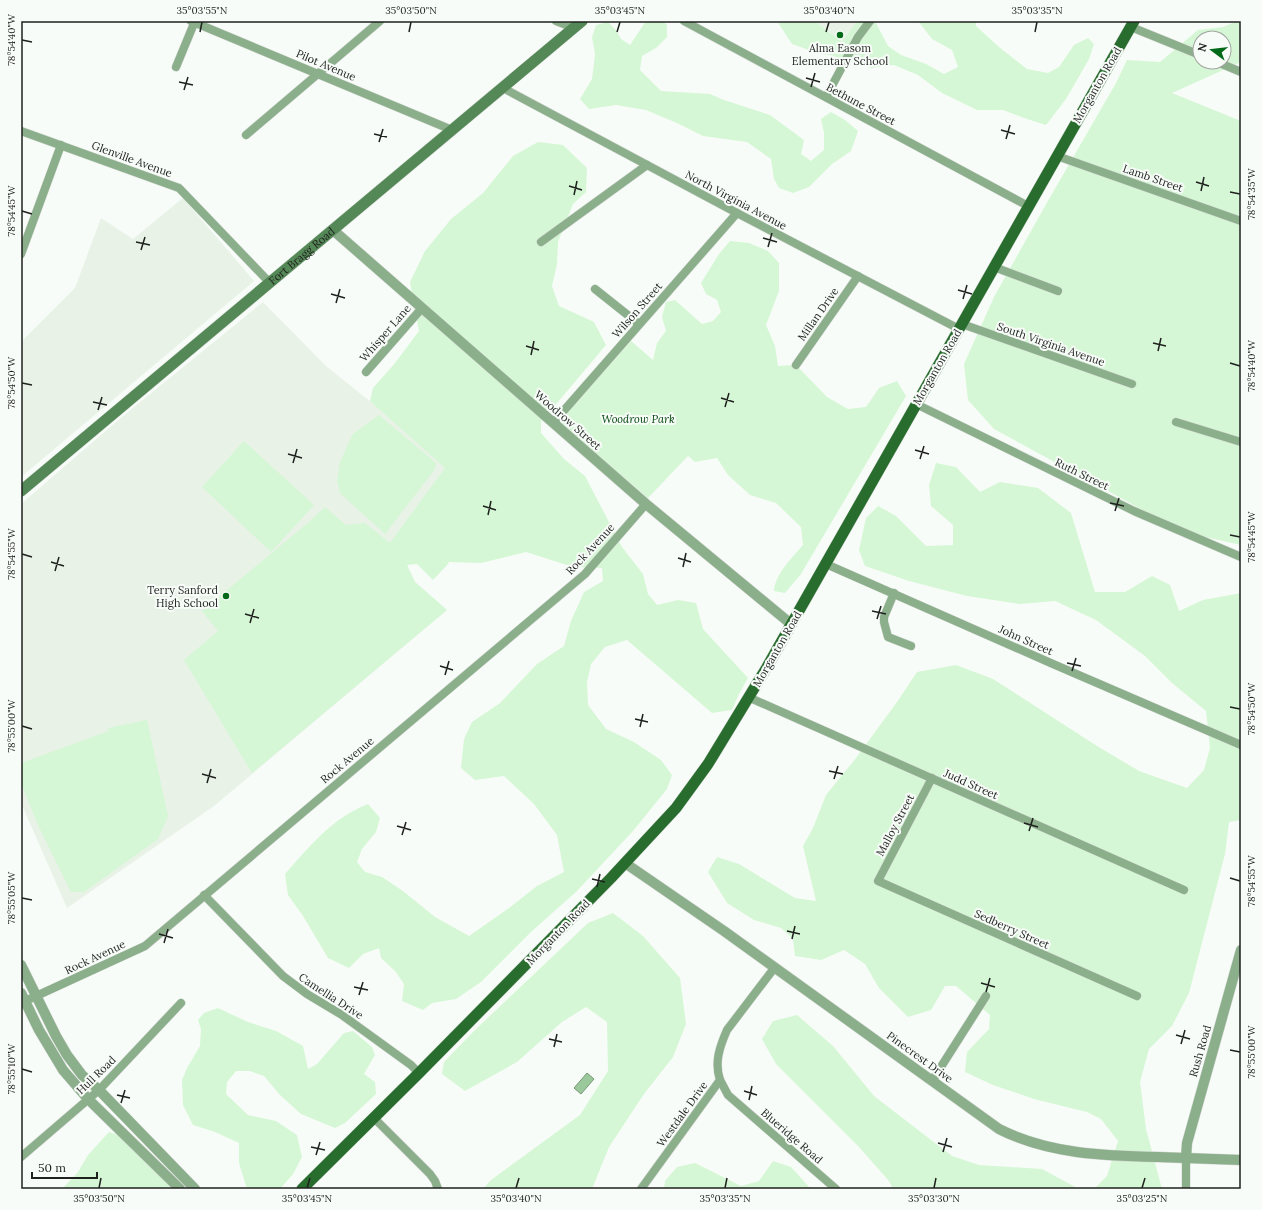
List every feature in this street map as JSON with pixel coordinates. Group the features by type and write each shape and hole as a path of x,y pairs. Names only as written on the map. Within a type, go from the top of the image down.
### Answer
{"main road":[{"name":"Morganton Road","path":"302,1189 419,1073 625,863 691,789 708,764 826,564 1132,24"},
{"name":"Fort Bragg Road","path":"21,491 578,25"}],"street":[{"path":"176,67 193,21"},
{"name":"Pilot Avenue","path":"193,21 452,130"},
{"path":"246,135 380,21"},
{"path":"556,21 578,25"},
{"name":"Bethune Street","path":"684,21 1028,206"},
{"path":"826,97 858,37 870,21"},
{"path":"1132,24 1192,51"},
{"name":"North Virginia Avenue","path":"502,88 737,213 960,327"},
{"name":"Glenville Avenue","path":"21,131 179,188 270,283"},
{"path":"21,254 61,145"},
{"name":"Lamb Street","path":"1057,156 1241,221"},
{"path":"541,242 647,165"},
{"name":"Wilson Street","path":"553,422 737,213"},
{"name":"Woodrow Street","path":"333,230 646,504 791,624"},
{"path":"994,267 1058,291"},
{"name":"Millan Drive","path":"796,365 858,276"},
{"path":"595,289 639,324"},
{"name":"Whisper Lane","path":"366,372 422,308"},
{"name":"South Virginia Avenue","path":"960,327 1132,384"},
{"name":"Ruth Street","path":"916,404 1134,511 1241,557"},
{"path":"1176,422 1241,442"},
{"name":"Rock Avenue","path":"22,999 36,996 145,946 585,574 646,504"},
{"name":"John Street","path":"826,564 1241,745"},
{"path":"894,593 885,613 884,622 888,636 911,646"},
{"name":"Judd Street","path":"748,697 1184,890"},
{"name":"Malloy Street","path":"878,881 932,778"},
{"name":"Pinecrest Drive","path":"625,863 775,967 999,1129 1033,1142 1056,1148 1086,1153 1115,1156 1241,1160"},
{"name":"Sedberry Street","path":"878,881 1137,996"},
{"name":"Camellia Drive","path":"204,895 292,984 342,1015 411,1065 419,1073"},
{"name":"Rush Road","path":"1186,1158 1187,1143 1241,950"},
{"path":"21,965 56,1036 67,1055 82,1075 99,1090 195,1189"},
{"name":"Westdale Drive","path":"641,1189 720,1080 718,1057 722,1040 727,1030 775,967"},
{"path":"932,1081 986,996"},
{"path":"22,999 50,1050 63,1070 88,1098 180,1189"},
{"name":"Hull Road","path":"21,1158 99,1090 181,1003"},
{"name":"Blueridge Road","path":"720,1080 728,1095 836,1189"},
{"path":"374,1118 430,1174 438,1189"},
{"path":"1186,1158 1186,1189"}],"shaded area":[{"name":"Alma Easom Elementary School","path":"815,21 857,21 842,42"},
{"path":"183,198 254,281 21,477 21,342 75,288 101,218 133,239"},
{"name":"Terry Sanford High School","path":"263,302 326,366 448,464 407,565 415,582 447,610 214,806 67,908 21,803 21,504 123,416"},
{"path":"587,1073 594,1079 581,1094 574,1088"}],"green space":[{"path":"646,21 663,21 667,25 667,37 656,48 642,56 640,70 661,91 710,94 770,115 804,140 801,154 811,161 824,150 824,133 821,119 831,112 845,120 858,131 851,151 832,164 809,187 793,193 779,188 774,179 771,159 747,142 703,136 646,110 616,105 589,109 580,99 592,79 595,54 592,37 596,25 608,22 616,30 621,39 630,45"},
{"path":"777,21 815,21 842,42 857,21 875,21 888,46 901,55 926,64 944,74 958,67 952,50 932,39 918,21 976,21 976,26 999,47 1027,69 1048,73 1059,67 1074,45 1088,38 1094,44 1089,59 1066,99 1046,125 1003,110 977,110 942,93 918,75 894,65 871,68 830,55 820,54 792,44"},
{"path":"1237,21 1241,21 1241,62 1232,66 1232,30 1198,30 1223,27"},
{"path":"1192,35 1192,70 1223,70 1172,93 1241,121 1241,545 1183,532 994,429 968,400 964,364 994,297 1116,83 1127,60 1160,62"},
{"path":"538,142 563,145 587,168 586,192 573,204 558,242 557,264 552,286 559,306 594,322 606,345 541,422 541,433 564,459 585,476 622,547 643,574 648,594 657,605 678,600 696,603 703,629 748,678 732,710 712,713 627,640 605,647 591,664 587,682 588,705 606,729 634,742 661,760 672,775 667,789 633,831 576,892 532,931 481,982 456,999 432,1003 423,1010 402,1001 404,984 395,971 381,958 379,948 363,954 349,968 328,958 303,916 288,895 285,874 322,834 343,817 368,804 380,818 376,832 362,849 357,862 365,872 382,877 403,891 435,917 469,936 537,886 564,872 557,835 534,804 504,776 475,780 461,768 464,739 472,722 500,703 537,664 564,646 571,621 584,592 603,581 602,568 573,567 526,552 481,563 448,562 449,563 433,580 417,564 407,565 415,582 447,610 252,773 184,660 218,631 202,611 325,507 346,525 365,523 390,543 445,468 370,401 373,388 395,363 419,331 410,282 425,251 451,219 483,193 513,156"},
{"name":"Woodrow Park","path":"730,241 749,243 768,251 779,263 779,291 766,325 775,346 778,366 796,365 827,397 848,409 866,407 879,388 897,381 906,396 801,574 785,593 774,591 775,585 777,578 785,566 803,545 801,527 776,503 750,495 728,475 717,458 695,462 688,456 648,498 559,422 631,341 653,360 657,343 666,331 662,317 666,302 675,300 702,324 713,321 721,312 717,300 706,294 701,283 719,254"},
{"path":"379,415 436,463 435,469 385,534 340,493 337,481 340,462 353,434"},
{"path":"244,441 314,505 271,552 202,487"},
{"path":"936,463 956,467 980,492 1000,482 1038,488 1071,513 1095,592 1125,592 1152,576 1170,585 1179,611 1203,600 1241,593 1241,820 1229,822 1225,854 1189,993 1172,1026 1149,1049 1140,1082 1146,1129 1162,1189 1094,1189 1107,1176 1118,1141 1101,1119 1087,1112 1034,1099 993,1085 965,1072 967,1052 989,1029 990,1015 956,986 945,986 931,1010 908,1017 879,988 865,964 844,950 821,960 795,956 793,939 781,928 754,920 727,903 708,872 717,857 739,864 795,898 816,901 803,846 813,828 826,795 856,758 917,672 956,665 993,679 1097,746 1139,771 1187,788 1204,770 1210,748 1206,711 1172,683 1145,656 1096,620 1055,601 1020,604 967,596 909,581 865,566 859,550 866,518 878,506 896,516 926,546 953,545 953,525 931,506 929,485"},
{"path":"147,720 168,816 158,839 84,892 71,892 38,825 21,783 21,763 109,731 108,728"},
{"path":"613,913 643,936 680,978 686,1024 673,1057 644,1094 609,1147 592,1189 483,1189 491,1180 580,1115 608,1071 607,1022 586,1007 562,1022 517,1062 465,1091 442,1074 444,1062 475,1030 588,923"},
{"path":"218,1008 248,1022 276,1031 303,1046 308,1069 317,1064 344,1033 353,1031 372,1047 375,1055 364,1074 375,1082 376,1094 345,1123 335,1128 301,1114 280,1095 264,1076 250,1071 236,1071 227,1082 226,1094 248,1115 276,1121 297,1135 302,1157 293,1174 280,1189 247,1189 239,1163 239,1143 215,1132 193,1125 183,1105 182,1080 200,1046 201,1029 198,1020 204,1013"},
{"path":"797,1015 833,1046 874,1096 952,1156 979,1165 1042,1169 1079,1189 893,1189 889,1181 858,1146 776,1064 762,1039 773,1021"},
{"path":"109,1132 124,1137 178,1189 62,1189 78,1172 88,1155"},
{"path":"773,1161 791,1167 811,1189 664,1189 665,1181 677,1167 695,1163 741,1186 759,1181"}],"place":[{"name":"Alma Easom Elementary School","path":"840,35"},
{"name":"Terry Sanford High School","path":"226,596"}]}
